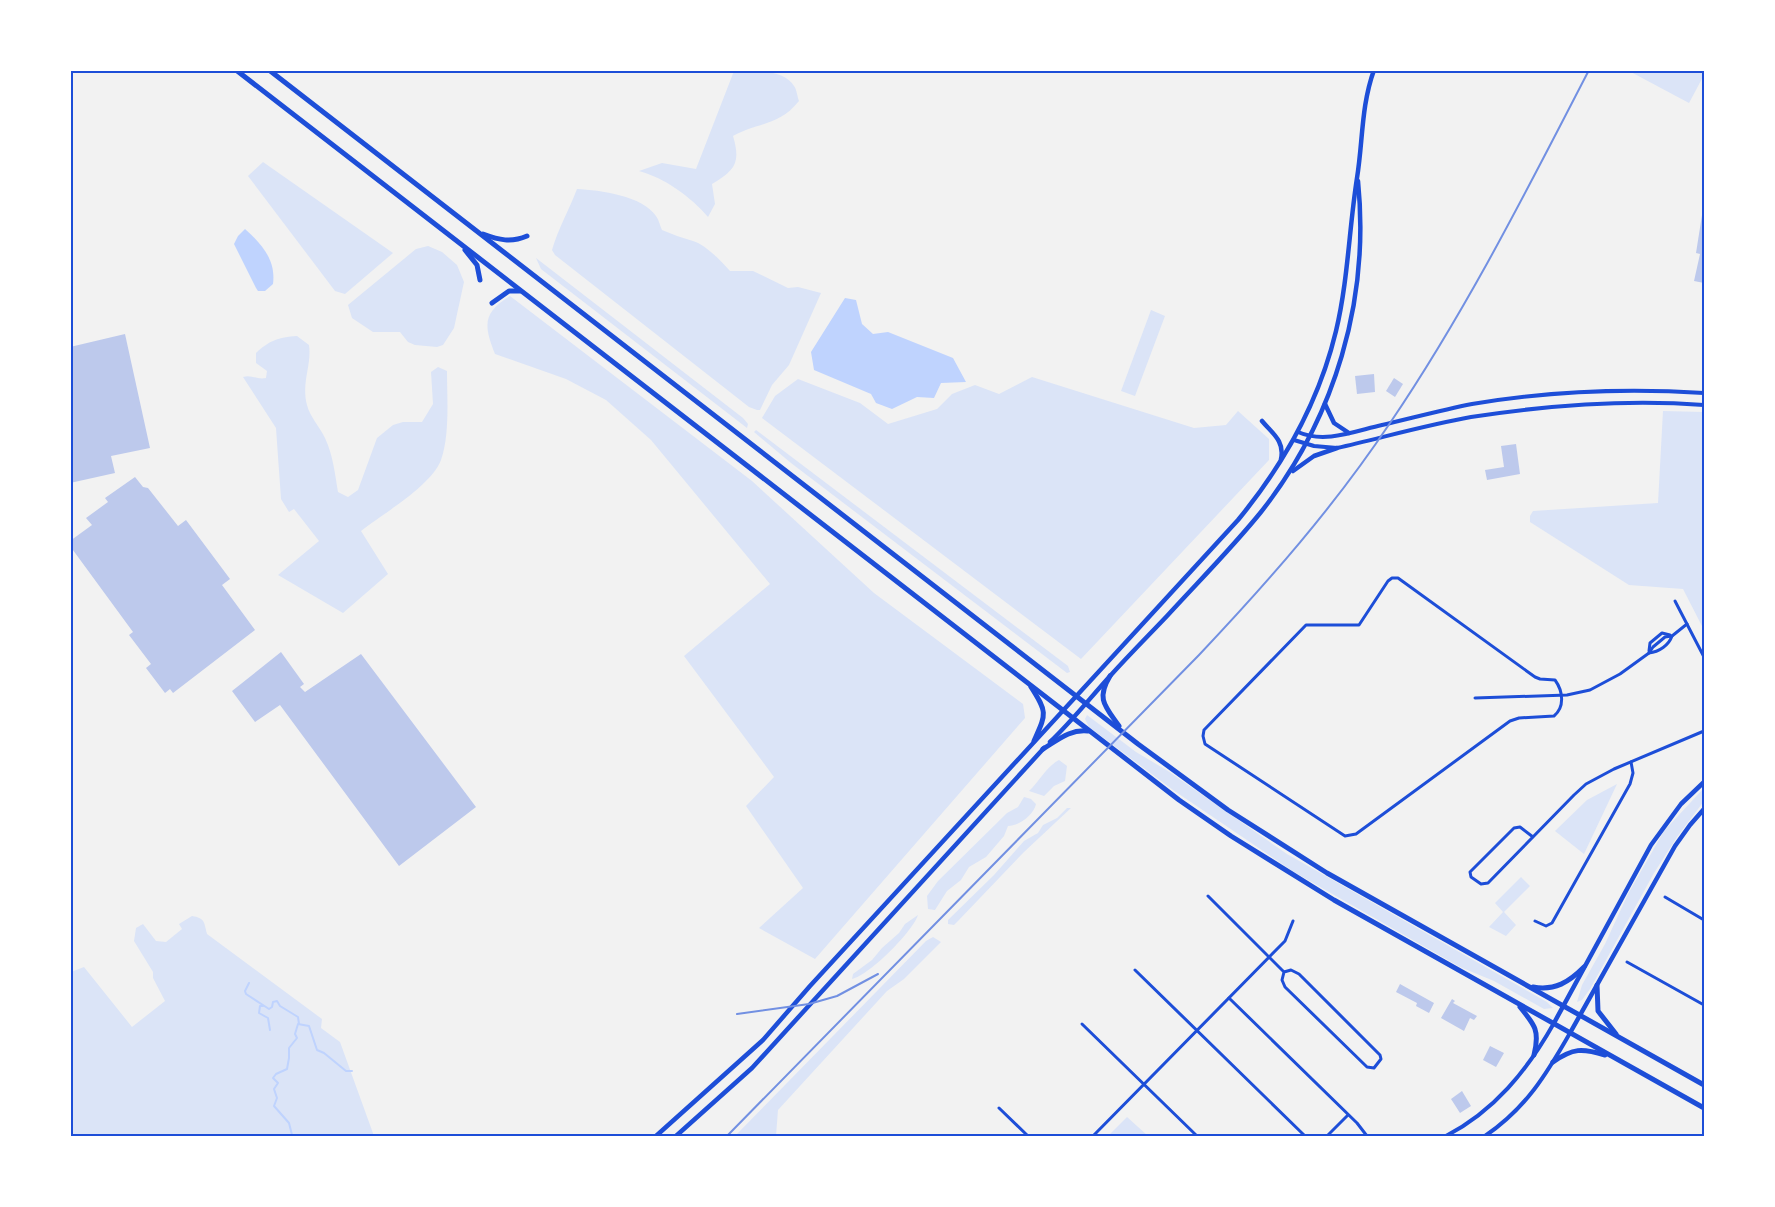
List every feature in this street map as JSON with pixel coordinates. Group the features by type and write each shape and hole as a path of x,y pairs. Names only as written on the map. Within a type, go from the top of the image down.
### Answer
{"main road":[{"path":"236,70 1179,800 1334,900 1704,1108"},
{"path":"269,70 1076,696 1228,810 1291,852 1704,1085"},
{"path":"656,1137 763,1040 1238,520 1280,462 1294,440 1314,397 1328,361 1336,331 1358,175 1365,102 1374,70"},
{"path":"676,1137 752,1068 1250,525 1283,482 1310,437 1325,404 1344,351 1357,288 1360,219 1358,175"},
{"path":"476,231 506,241 518,240 527,236"},
{"path":"460,243 477,265 480,280"},
{"path":"492,303 509,291 521,291"},
{"path":"1325,404 1330,418 1349,433"},
{"path":"1262,421 1280,443 1282,454 1280,462"},
{"path":"1283,482 1304,462 1336,448"},
{"path":"1110,676 1103,689 1103,701 1123,732"},
{"path":"1028,683 1045,717 1034,741"},
{"path":"1043,749 1068,733 1091,732"},
{"path":"1554,1023 1658,834 1681,804 1704,782"},
{"path":"1570,1032 1675,846 1689,825 1704,809"},
{"path":"1523,984 1540,988 1557,987 1567,983 1584,967"},
{"path":"1597,985 1598,1011 1606,1023 1624,1041"},
{"path":"1517,1003 1536,1028 1537,1040 1534,1055"},
{"path":"1554,1062 1568,1052 1578,1050 1614,1057"}],"street":[{"path":"1298,432 1310,437 1333,436 1446,410 1534,396 1606,390 1704,393"},
{"path":"1294,440 1336,448 1470,418 1552,406 1616,403 1704,405"},
{"path":"1392,578 1398,578 1535,676 1540,679 1555,680 1561,695 1561,705 1557,714 1514,719 1351,836 1340,834 1203,741 1204,730 1306,625 1359,625 1392,578"},
{"path":"1675,601 1704,657"},
{"path":"1475,698 1561,695 1579,693 1600,686 1649,653 1669,643 1672,636 1687,624"},
{"path":"1649,653 1650,643 1662,633 1672,636"},
{"path":"1533,837 1520,827 1514,828 1470,872 1471,877 1481,884 1488,883 1586,784 1614,768 1704,731"},
{"path":"1535,921 1546,926 1552,924 1630,784 1633,773 1631,762"},
{"path":"1208,896 1284,972"},
{"path":"1665,897 1704,920"},
{"path":"1093,1137 1285,941 1293,921"},
{"path":"1627,962 1704,1005"},
{"path":"1135,970 1305,1137"},
{"path":"1291,970 1299,974 1380,1055 1381,1059 1374,1068 1367,1067 1286,987 1282,980 1284,972 1291,970"},
{"path":"1229,998 1348,1114 1367,1137"},
{"path":"1446,1137 1496,1102 1523,1072 1554,1023"},
{"path":"1082,1024 1197,1137"},
{"path":"1485,1137 1528,1099 1554,1062 1570,1032"},
{"path":"999,1108 1028,1137"},
{"path":"1327,1136 1348,1114"}],"shaded area":[{"path":"734,71 767,72 783,76 790,80 796,89 799,101 784,115 733,136 736,159 731,170 712,184 715,204 708,217 677,189 658,178 639,171 662,163 696,169"},
{"path":"1629,71 1704,71 1704,75 1689,103"},
{"path":"263,162 393,253 345,294 335,291 248,176"},
{"path":"577,189 620,195 641,203 656,216 662,230 703,246 730,271 753,271 788,288 798,287 821,293 789,365 772,385 760,410 749,407 555,255 552,250 554,242"},
{"path":"428,246 442,252 457,265 464,282 454,328 443,345 437,347 415,345 408,342 400,332 373,332 352,318 348,305 416,249"},
{"path":"536,258 743,418 748,424 747,428 541,269"},
{"path":"510,296 752,481 874,593 1023,704 1025,718 815,959 759,928 803,888 746,806 774,777 684,656 770,584 651,440 606,400 566,379 495,354 489,336 488,321 494,308"},
{"path":"1151,310 1165,316 1135,396 1121,391"},
{"path":"297,336 309,345 305,389 307,405 328,444 338,492 348,497 358,490 377,438 393,425 403,422 422,422 433,404 431,372 438,367 447,371 447,428 441,460 428,480 361,531 388,574 343,613 278,575 319,541 294,509 289,512 281,499 276,428 243,377 266,378 267,371 256,363 256,353 274,340"},
{"path":"1032,377 1194,428 1226,425 1238,411 1269,439 1269,460 1081,659 762,418 775,396 798,379 860,403 888,424 937,409 952,394 975,385 999,394"},
{"path":"1663,411 1704,412 1704,630 1683,589 1629,585 1530,522 1533,511 1658,503"},
{"path":"756,430 1068,666 1070,672 1067,673 791,463 754,432"},
{"path":"1087,715 1136,752 1168,771 1287,854 1547,1002 1553,1008 1544,1009 1494,981 1460,967 1294,872 1173,790 1089,727 1085,719"},
{"path":"1059,760 1067,766 1065,781 1054,786 1044,796 1029,791 1051,766"},
{"path":"1617,784 1584,854 1555,831 1587,800"},
{"path":"1704,788 1704,801 1654,873 1590,989 1582,1000 1577,1002 1582,985 1605,944 1628,894 1664,831"},
{"path":"1024,797 1036,804 1029,815 1022,822 1008,826 1004,836 986,857 969,867 961,880 947,891 935,910 928,909 927,896 938,881 1007,813 1018,807"},
{"path":"1067,808 1071,808 1024,852 954,925 948,924 948,920 994,875 1024,841 1038,833 1043,825 1057,818"},
{"path":"1521,877 1530,886 1504,912 1516,925 1506,936 1489,927 1503,912 1495,903"},
{"path":"918,915 890,952 869,970 852,979 853,974 872,960 905,924"},
{"path":"192,916 203,921 207,934 322,1019 321,1028 340,1042 374,1136 71,1136 71,972 84,967 132,1027 165,1001 153,978 153,972 134,941 136,928 143,924 156,941 166,942 182,929 179,924"},
{"path":"933,937 941,942 904,979 887,991 778,1110 776,1136 735,1136 926,941"},
{"path":"1127,1117 1148,1136 1108,1136"}],"water":[{"path":"245,229 262,247 270,260 273,284 265,291 258,291 256,288 234,244"},
{"path":"845,298 856,300 862,324 873,334 888,332 953,358 966,382 941,383 934,398 917,397 892,409 876,403 871,394 814,370 811,352"}],"building":[{"path":"1702,215 1704,215 1704,283 1694,281 1700,254 1696,253"},
{"path":"125,334 150,448 111,456 115,473 70,483 70,347"},
{"path":"1374,374 1375,392 1357,394 1355,376"},
{"path":"1394,378 1403,384 1395,397 1386,391"},
{"path":"1516,444 1520,474 1487,480 1485,470 1504,467 1501,446"},
{"path":"135,477 143,487 148,488 178,526 186,520 230,579 222,585 255,630 173,693 170,689 165,693 146,668 151,664 129,635 133,632 70,546 70,541 92,525 86,518 108,502 105,498"},
{"path":"281,652 304,684 300,687 305,692 361,654 476,807 399,866 280,705 255,722 232,691"},
{"path":"1400,984 1434,1003 1429,1013 1416,1006 1417,1003 1396,992"},
{"path":"1452,999 1455,1001 1453,1003 1477,1016 1474,1020 1470,1018 1464,1031 1441,1018"},
{"path":"1490,1046 1504,1053 1496,1067 1483,1060"},
{"path":"1462,1091 1471,1106 1460,1113 1451,1099"}],"waterway":[{"path":"249,983 246,994 269,1009 273,1002 277,1001 280,1006 298,1017 299,1024"},
{"path":"263,1006 260,1006 259,1013 268,1018 270,1030"},
{"path":"292,1135 289,1123 274,1106 277,1098 274,1089 278,1083 273,1078 287,1069 289,1048 297,1038 295,1034 298,1024 309,1026 317,1050 346,1071 352,1071"}],"railway":[{"path":"727,1136 1199,655 1275,572 1323,514 1369,454 1418,381 1495,250 1589,70"},
{"path":"737,1014 809,1004 837,996 878,974"}]}
